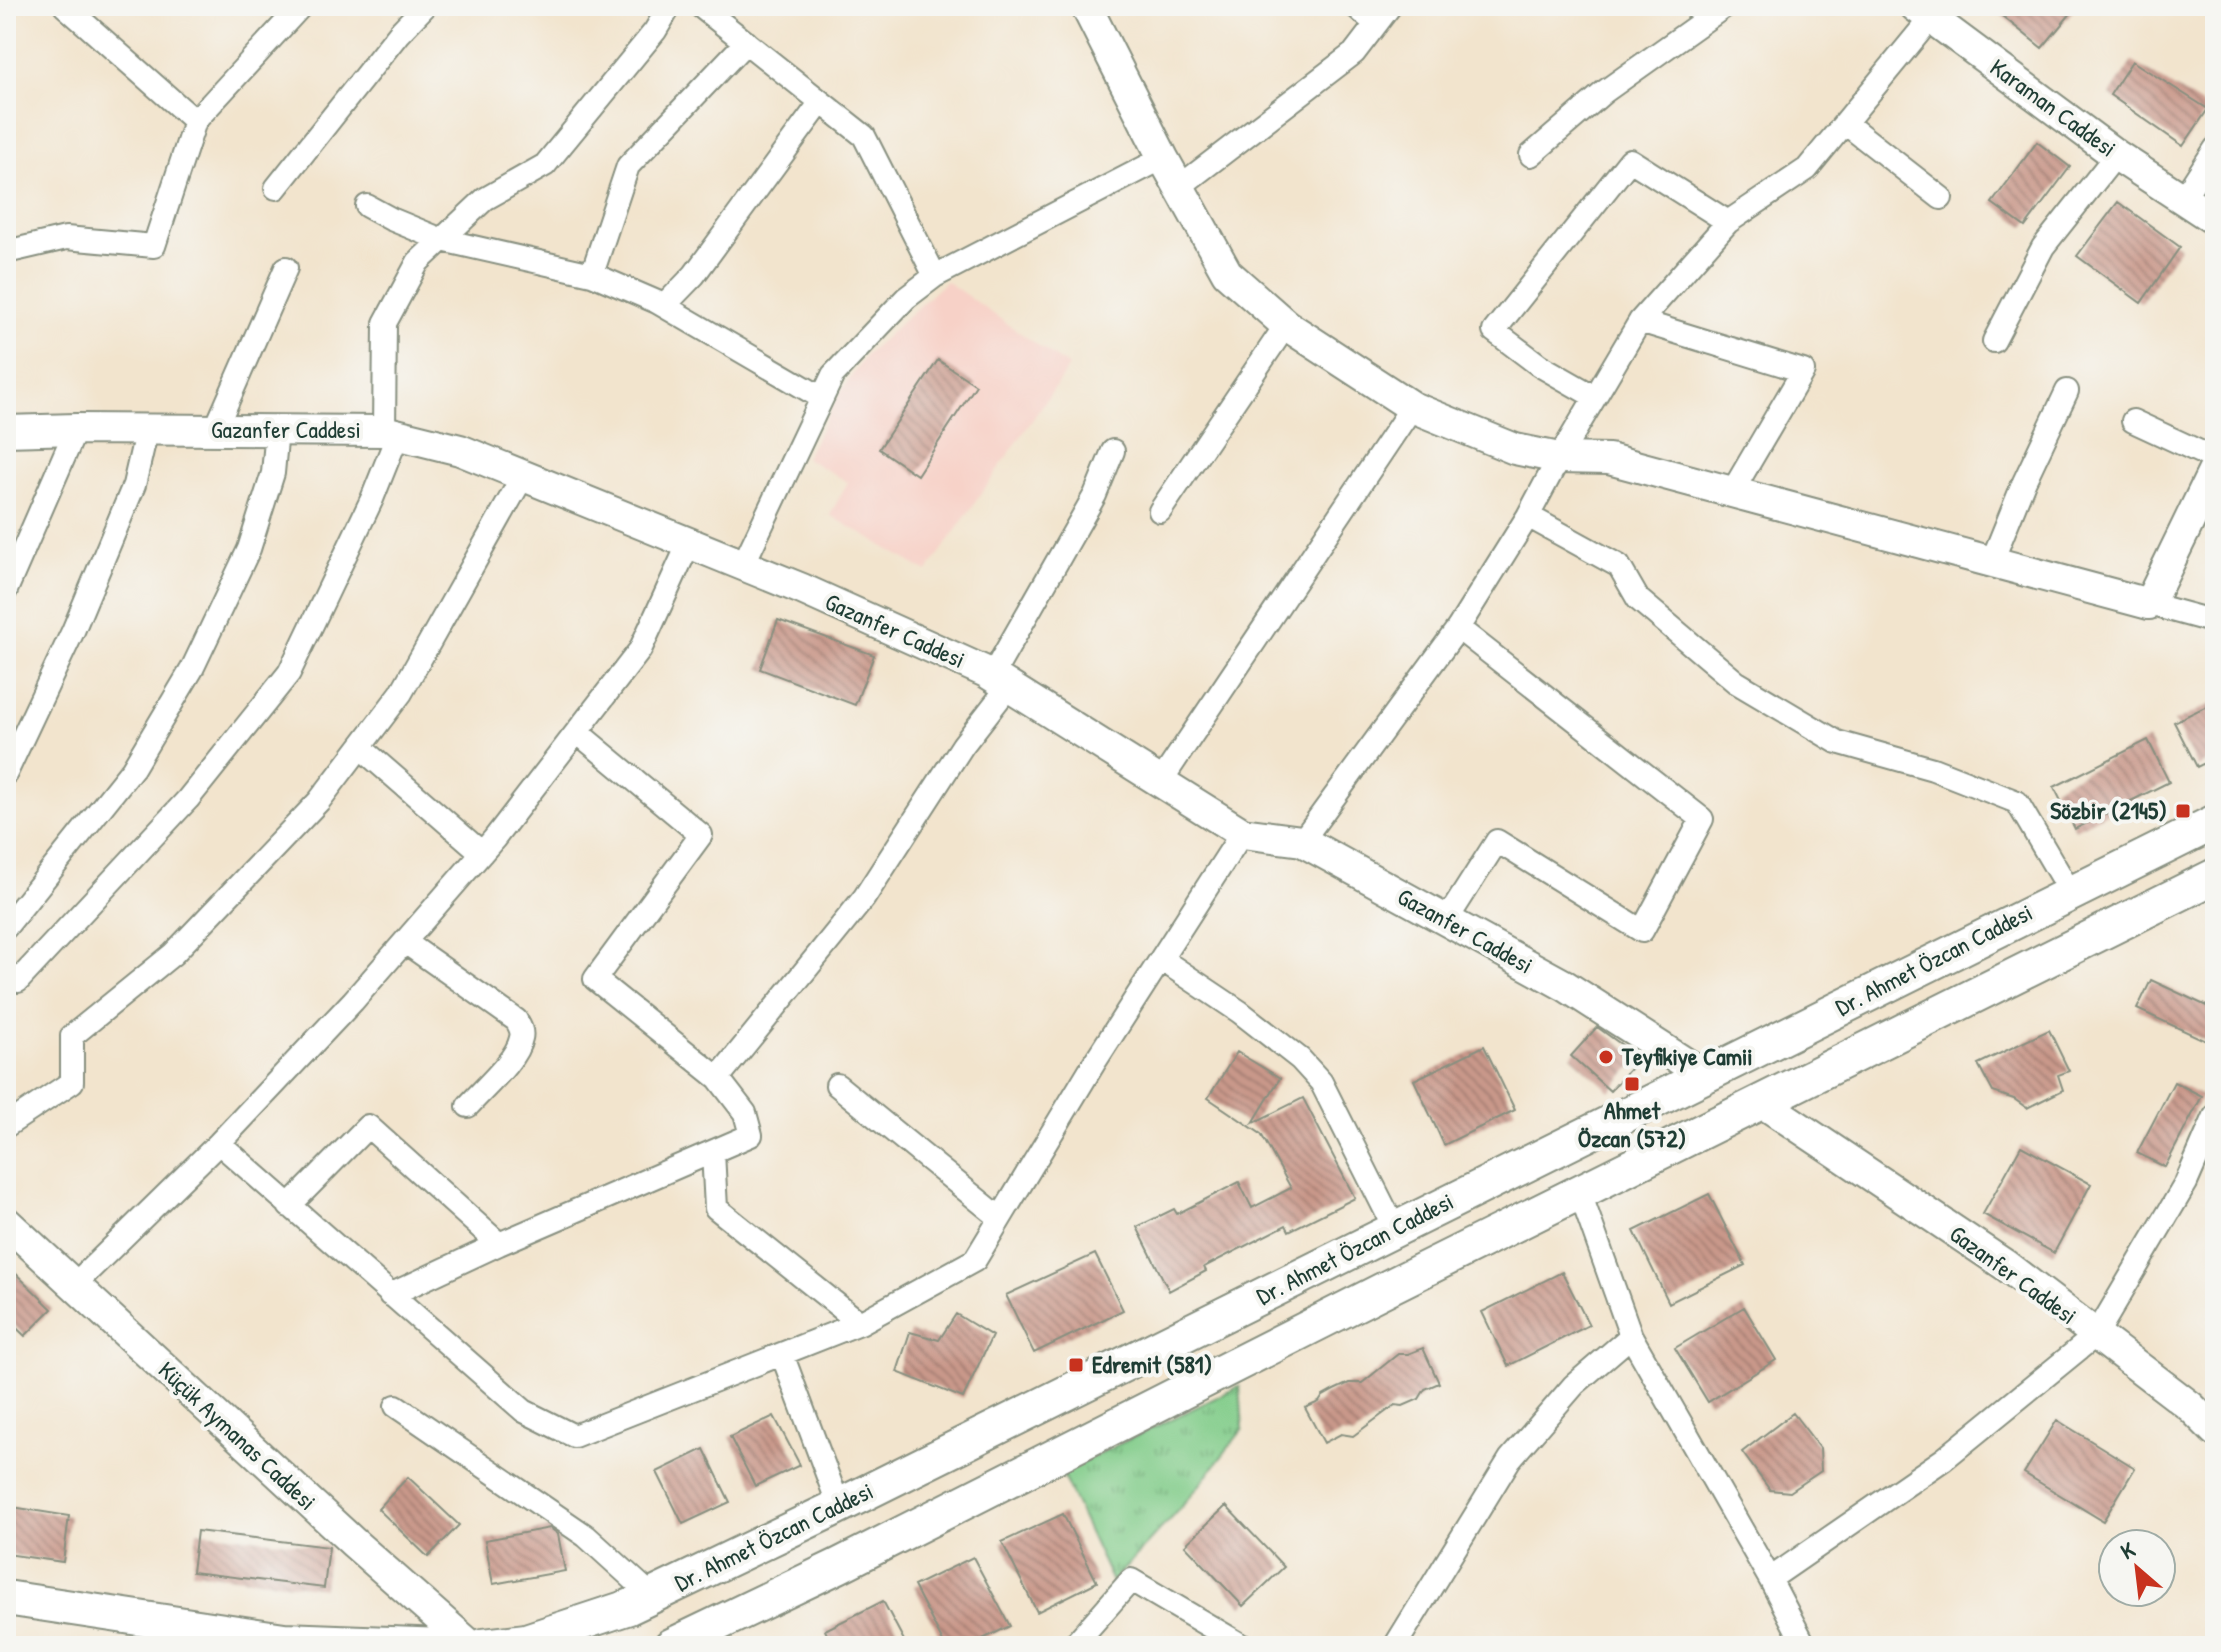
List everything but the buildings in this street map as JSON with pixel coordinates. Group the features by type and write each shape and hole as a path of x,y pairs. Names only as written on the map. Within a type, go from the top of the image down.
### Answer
{"main road":[{"name":"Dr. Ahmet Özcan Caddesi","path":"483,1646 526,1641 629,1607 839,1506 2215,822"},
{"name":"Dr. Ahmet Özcan Caddesi","path":"681,1643 2215,876"},
{"path":"6,1598 284,1640 443,1646"}],"street":[{"path":"65,6 195,121"},
{"path":"6,252 66,238 154,246 195,121 301,6"},
{"path":"276,188 399,33 425,6"},
{"path":"18,981 188,799 289,673 372,499 391,432 385,323 418,262 485,199 545,165 655,31 670,6"},
{"path":"700,6 864,136 935,276"},
{"path":"1086,6 1163,158 1227,273 1286,325 1412,407 1515,449 1559,458 1609,459 2215,622"},
{"path":"1179,187 1354,53 1383,15 1355,6"},
{"path":"1531,155 1604,92 1725,6"},
{"path":"1302,841 1458,628 1528,516 1640,321 1728,222 1807,169 1845,123 1923,12"},
{"name":"Karaman Caddesi","path":"1923,12 2116,155 2201,208 2215,230"},
{"path":"592,274 628,166 746,42"},
{"path":"664,306 694,275 821,102"},
{"path":"1845,123 1941,198"},
{"path":"2201,208 2215,149"},
{"path":"1994,341 2043,247 2116,155"},
{"path":"743,565 833,375 906,298 935,276 1163,158"},
{"path":"1595,397 1539,365 1494,331 1630,160 1728,222"},
{"path":"367,206 442,240 592,274 664,306 822,398"},
{"path":"215,430 286,268"},
{"path":"1640,321 1803,371 1732,492"},
{"path":"1160,511 1286,325"},
{"path":"1992,561 2024,482 2067,391"},
{"path":"1161,781 1412,407"},
{"path":"2133,421 2215,459"},
{"path":"6,590 76,429"},
{"path":"6,773 73,631 134,485 147,429"},
{"path":"6,927 133,768 192,669 249,549 273,473 277,430"},
{"name":"Gazanfer Caddesi","path":"6,431 391,432 460,450 816,595 1000,681 1242,833 1302,841 1564,985 1704,1075"},
{"path":"718,1078 864,898 963,745 1000,681 1095,495 1113,451"},
{"path":"2149,604 2215,468"},
{"path":"6,1126 72,1082 72,1036 173,954 319,801 401,693 523,476"},
{"path":"1528,516 1619,566 1638,599 1736,682 1837,742 1933,769 2017,802 2070,892"},
{"path":"74,1285 219,1143 353,1001 482,853 640,650 689,543"},
{"path":"1446,921 1497,841 1642,931 1702,819 1458,628"},
{"path":"390,1295 499,1244 751,1135 745,1113 718,1078 595,979 701,835 577,732"},
{"path":"360,747 482,853"},
{"path":"219,1143 524,1411 574,1436 860,1323 975,1260 1242,833"},
{"path":"405,942 516,1020 521,1028 522,1038 513,1056 468,1106"},
{"path":"1161,959 1276,1040 1300,1059 1321,1082 1395,1229"},
{"path":"837,1085 1000,1218"},
{"name":"Gazanfer Caddesi","path":"1763,1103 2005,1265 2191,1407 2215,1431"},
{"path":"1770,1579 1944,1459 2096,1335 2186,1183 2215,1116"},
{"path":"289,1206 368,1126 499,1244"},
{"path":"713,1152 716,1208 860,1323"},
{"path":"1580,1193 1631,1336 1805,1646"},
{"name":"Küçük Aymanas Caddesi","path":"6,1222 354,1543 471,1646"},
{"path":"1395,1646 1510,1459 1574,1385 1631,1336"},
{"path":"782,1354 839,1506"},
{"path":"396,1406 586,1536 652,1596"},
{"path":"1073,1646 1131,1580 1243,1646"}],"shaded area":[{"path":"946,281 1069,367 927,572 830,515 848,482 805,458 841,392 866,355"}],"green space":[{"path":"1240,1386 1243,1429 1191,1496 1112,1582 1061,1472"}],"place":[{"name":"Sözbir (2145)","path":"2183,811"},
{"name":"Teyfikiye Camii","path":"1606,1057"},
{"name":"Ahmet Özcan (572)","path":"1632,1084"},
{"name":"Edremit (581)","path":"1076,1365"}]}
